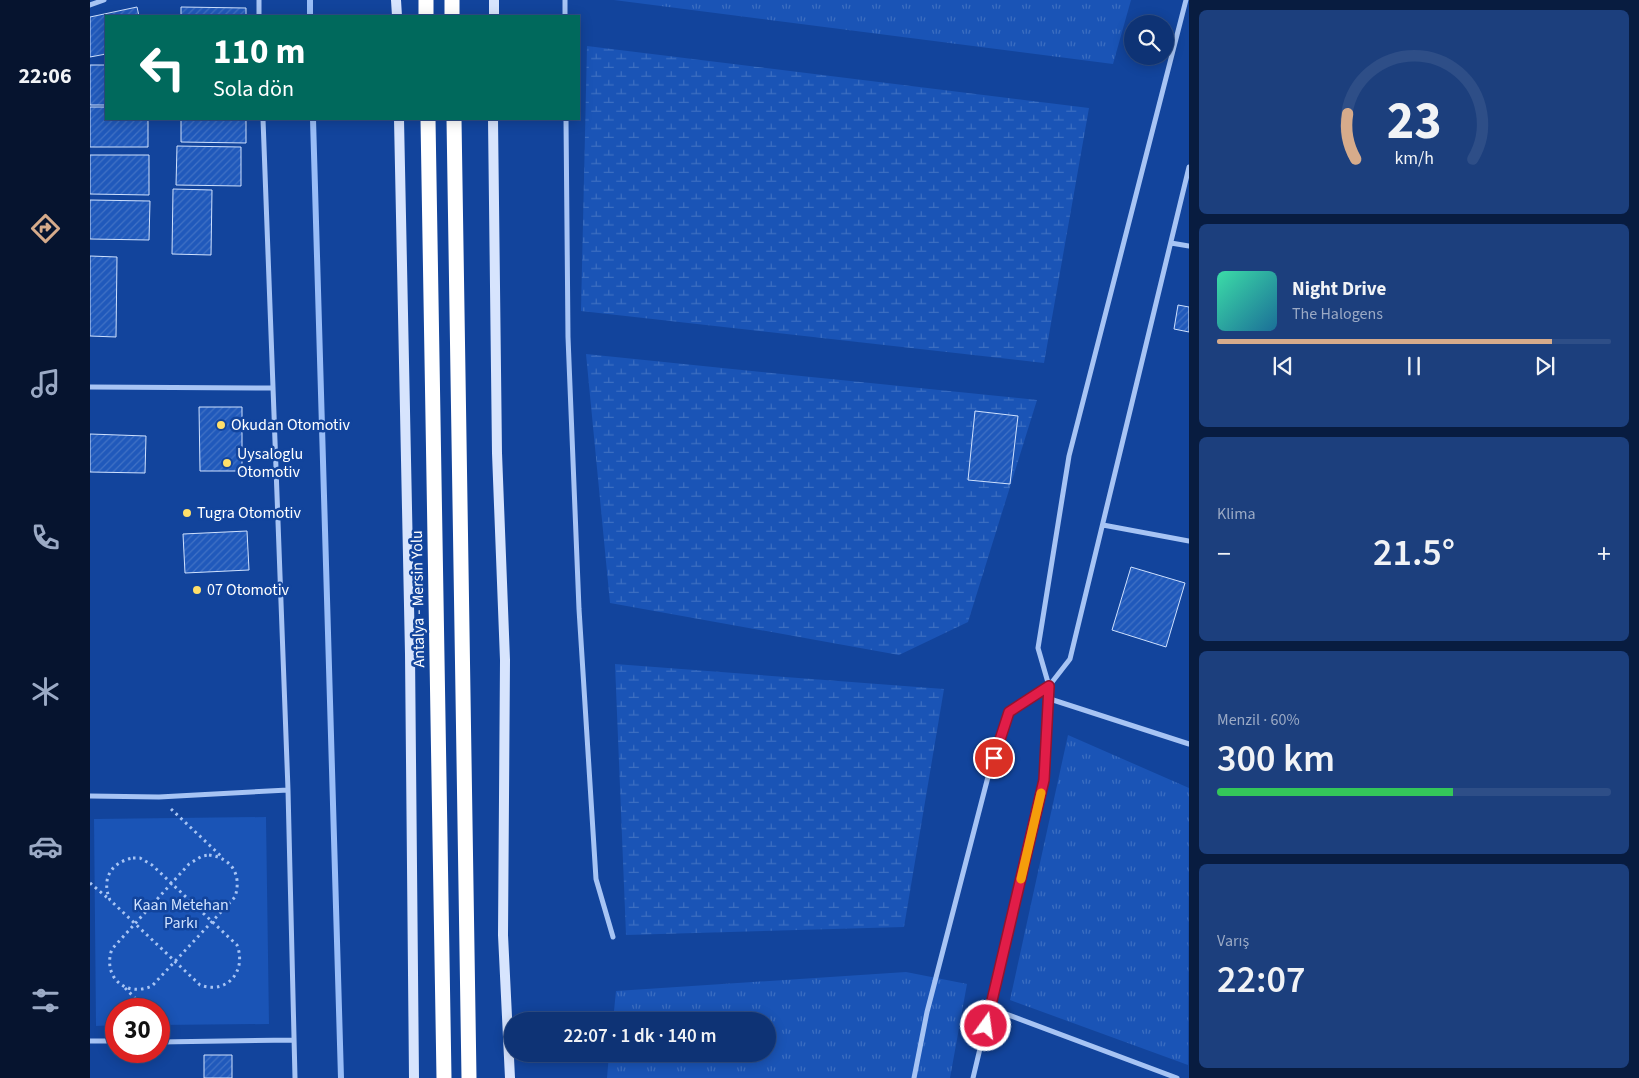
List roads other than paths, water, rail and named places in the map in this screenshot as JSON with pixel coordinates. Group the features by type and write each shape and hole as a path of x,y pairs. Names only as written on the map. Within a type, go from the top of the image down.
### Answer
{"highway":[{"path":"426,0 426,15"},
{"name":"Antalya - Mersin Yolu","path":"428,120 444,1078"},
{"path":"454,120 468,1078"}],"street":[{"path":"90,4 104,0"},
{"path":"259,0 259,15"},
{"path":"396,0 397,15"},
{"path":"494,0 494,15"},
{"path":"565,0 566,15"},
{"path":"973,1078 1044,780 1050,699 1049,686 1038,648 1069,456 1186,0"},
{"path":"263,120 271,388 288,790 295,1078"},
{"path":"399,120 409,634 414,1078"},
{"path":"493,120 497,453 505,660 503,935 510,1078"},
{"path":"566,120 568,337 579,609 596,879 613,936"},
{"path":"914,1078 927,1012 994,755 1009,712 1049,686 1070,659 1189,167"},
{"path":"1171,243 1189,246"},
{"path":"90,387 271,388"},
{"path":"1103,525 1189,541"},
{"path":"1050,699 1189,744"},
{"path":"90,796 159,797 288,790"},
{"path":"990,1008 1177,1078"},
{"path":"170,1042 294,1040"},
{"path":"90,1041 105,1041"}],"waterway":[{"path":"310,0 310,15"},
{"path":"313,120 341,1078"}],"place":[{"name":"Okudan Otomotiv","path":"221,425"},
{"name":"Uysaloglu Otomotiv","path":"227,463"},
{"name":"Tugra Otomotiv","path":"187,513"},
{"name":"07 Otomotiv","path":"197,590"}],"park label":[{"name":"Kaan Metehan Parkı","path":"181,914"}]}
